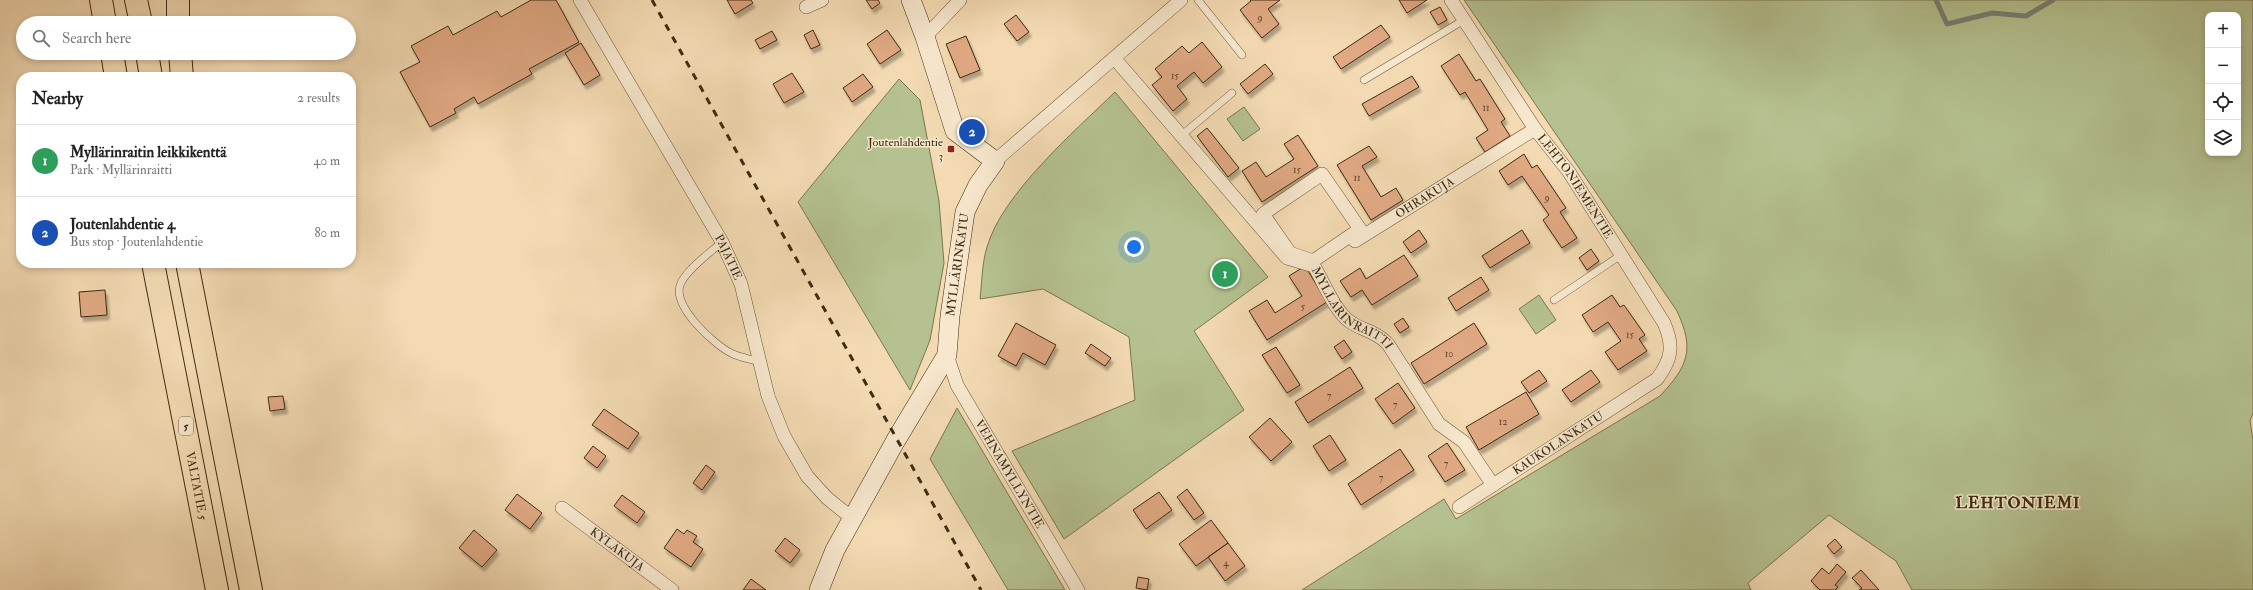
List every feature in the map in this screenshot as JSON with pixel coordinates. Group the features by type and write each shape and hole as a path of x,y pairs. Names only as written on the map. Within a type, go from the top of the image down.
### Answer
{"highway":[{"path":"101,0 104,16"},
{"path":"136,0 139,16"},
{"path":"178,0 178,16"},
{"path":"113,60 115,72"},
{"path":"148,60 150,72"},
{"path":"181,60 182,72"},
{"name":"VALTATIE 5","path":"154,268 217,590"},
{"path":"188,268 251,590"},
{"path":"193,268 196,311"}],"street":[{"name":"PAJATIE","path":"580,0 722,242 741,284 768,396 784,436 803,469 826,498 853,519"},
{"path":"806,7 822,0"},
{"path":"911,0 925,37 955,131 995,161"},
{"path":"925,37 960,0"},
{"name":"MYLLÄRINKATU","path":"819,590 835,550 947,355 950,316 965,212 978,185 995,161 1023,135 1115,59 1181,0"},
{"name":"LEHTONIEMENTIE","path":"1451,0 1535,129 1569,172 1664,323 1670,337 1671,350 1668,365 1657,379"},
{"name":"MYLLÄRINRAITTI","path":"1115,59 1287,258 1314,266 1342,315 1356,325 1381,336 1388,344 1439,424 1464,442 1493,484"},
{"name":"OHRAKUJA","path":"1314,266 1535,129"},
{"path":"1322,174 1360,229 1313,261 1290,253 1263,214 1322,174"},
{"name":"VEHNÄMYLLYNTIE","path":"947,355 957,385 1078,590"},
{"name":"KAUKOLANKATU","path":"1459,506 1657,379"},
{"name":"KYLÄKUJA","path":"562,508 672,590"}],"lane":[{"path":"1198,0 1242,55"},
{"path":"1364,80 1464,20"},
{"path":"1182,135 1232,93"},
{"path":"722,242 680,283 678,296 684,309 705,333 733,354 760,362"},
{"path":"1554,300 1621,255"}],"green space":[{"path":"1464,0 2253,0 2253,413 2250,421 2253,440 2253,590 1912,590 1896,561 1829,515 1748,583 1751,590 1302,590 1444,499 1456,519 1660,396 1677,376 1686,357 1687,347 1683,325 1677,311"},
{"path":"899,79 920,100 939,201 944,263 930,340 910,390 798,202"},
{"path":"1115,92 1268,277 1194,331 1244,410 1064,539 1012,451 1135,400 1129,337 1043,289 980,299 983,266 985,253 995,227 1008,206 1042,164"},
{"path":"1244,107 1260,129 1243,141 1227,119"},
{"path":"1539,295 1556,320 1536,334 1519,309"},
{"path":"957,408 1065,590 1008,590 930,459"}],"building":[{"path":"531,0 556,0 579,42 529,69 532,74 478,104 474,97 454,109 456,113 430,127 400,72 420,62 411,46 448,26 453,35 497,11 501,17"},
{"path":"727,0 751,0 753,3 735,14"},
{"path":"866,0 878,0 880,3 872,9"},
{"path":"1250,0 1280,0 1268,9 1279,24 1262,38 1240,10 1251,1"},
{"path":"1399,0 1427,0 1407,13"},
{"path":"1440,7 1447,20 1438,25 1430,12"},
{"path":"1016,15 1029,32 1017,41 1004,24"},
{"path":"1381,25 1390,37 1341,69 1333,57"},
{"path":"813,30 820,45 811,49 804,35"},
{"path":"887,30 901,50 880,64 867,44"},
{"path":"772,31 777,40 760,49 755,40"},
{"path":"966,36 980,70 960,78 946,44"},
{"path":"1202,42 1222,67 1203,83 1194,72 1177,86 1187,99 1173,111 1152,85 1162,77 1155,69 1182,46 1189,53"},
{"path":"581,43 600,75 584,85 565,53"},
{"path":"1459,54 1476,81 1480,79 1505,119 1501,122 1510,136 1485,152 1476,138 1488,130 1465,92 1460,95 1441,66"},
{"path":"1265,64 1273,74 1248,94 1240,84"},
{"path":"792,73 804,92 784,103 773,84"},
{"path":"863,74 873,87 852,102 843,88"},
{"path":"1412,76 1419,87 1369,116 1362,104"},
{"path":"1207,128 1239,168 1228,177 1197,136"},
{"path":"1298,135 1318,166 1262,202 1242,171 1256,162 1266,177 1294,159 1284,144"},
{"path":"1369,146 1377,157 1362,166 1381,197 1396,188 1403,200 1371,220 1337,165"},
{"path":"1524,154 1532,168 1537,165 1566,208 1560,212 1577,238 1562,248 1543,220 1549,215 1522,176 1508,185 1499,171"},
{"path":"1419,230 1427,242 1411,253 1403,242"},
{"path":"1522,230 1530,243 1490,268 1482,256"},
{"path":"1591,249 1599,261 1587,270 1579,258"},
{"path":"1404,255 1418,276 1372,305 1362,290 1351,297 1340,281 1360,268 1366,279"},
{"path":"1305,266 1327,302 1267,340 1249,311 1267,300 1275,313 1302,296 1289,276"},
{"path":"1481,277 1489,290 1456,311 1448,298"},
{"path":"105,290 107,315 81,317 79,292"},
{"path":"1612,295 1620,307 1624,305 1645,335 1639,339 1647,351 1618,370 1605,352 1621,341 1608,322 1593,332 1582,315"},
{"path":"1403,318 1409,327 1400,333 1394,324"},
{"path":"1016,323 1056,345 1045,365 1023,353 1016,366 998,356"},
{"path":"1474,323 1487,344 1424,384 1411,363"},
{"path":"1344,340 1352,352 1342,359 1334,347"},
{"path":"1091,344 1111,358 1105,366 1085,353"},
{"path":"1276,347 1300,385 1287,393 1262,355"},
{"path":"1350,367 1363,388 1308,423 1295,402"},
{"path":"1539,370 1547,381 1529,393 1521,382"},
{"path":"1591,370 1600,382 1571,402 1562,390"},
{"path":"1398,383 1415,408 1393,424 1375,399"},
{"path":"1526,392 1539,414 1479,450 1466,427"},
{"path":"283,396 285,409 270,411 268,397"},
{"path":"604,409 639,433 628,449 592,425"},
{"path":"1270,418 1292,442 1271,461 1249,437"},
{"path":"1330,435 1346,460 1329,471 1313,446"},
{"path":"1447,443 1465,470 1445,482 1428,456"},
{"path":"593,446 606,456 597,468 584,458"},
{"path":"1400,449 1414,470 1361,505 1348,484"},
{"path":"706,465 715,472 702,490 693,483"},
{"path":"1187,489 1204,513 1194,520 1177,497"},
{"path":"1159,492 1172,510 1146,529 1133,510"},
{"path":"517,494 542,513 530,529 505,510"},
{"path":"622,495 645,512 637,523 614,506"},
{"path":"1211,520 1228,543 1196,566 1179,544"},
{"path":"677,529 684,534 687,530 697,536 693,542 703,549 691,567 664,548"},
{"path":"474,530 497,550 482,567 459,548"},
{"path":"785,538 800,550 790,563 775,551"},
{"path":"1835,539 1842,547 1834,554 1827,546"},
{"path":"1228,543 1245,566 1225,581 1208,557"},
{"path":"1837,564 1846,572 1835,585 1838,587 1835,590 1820,590 1811,581 1822,568 1829,574"},
{"path":"1861,570 1879,590 1859,590 1862,588 1852,578"},
{"path":"1138,577 1149,579 1147,590 1136,588"},
{"path":"751,579 766,590 743,590"}],"waterway":[{"path":"1936,0 1947,24 1992,13 2026,16 2053,0"}],"railway":[{"path":"652,0 981,590"}],"place":[{"name":"Joutenlahdentie 4","path":"972,132"},
{"name":"Joutenlahdentie 3","path":"951,149"},
{"name":"Myllärinraitin leikkikenttä","path":"1225,274"}],"district":[{"name":"LEHTONIEMI","path":"2018,502"}]}
